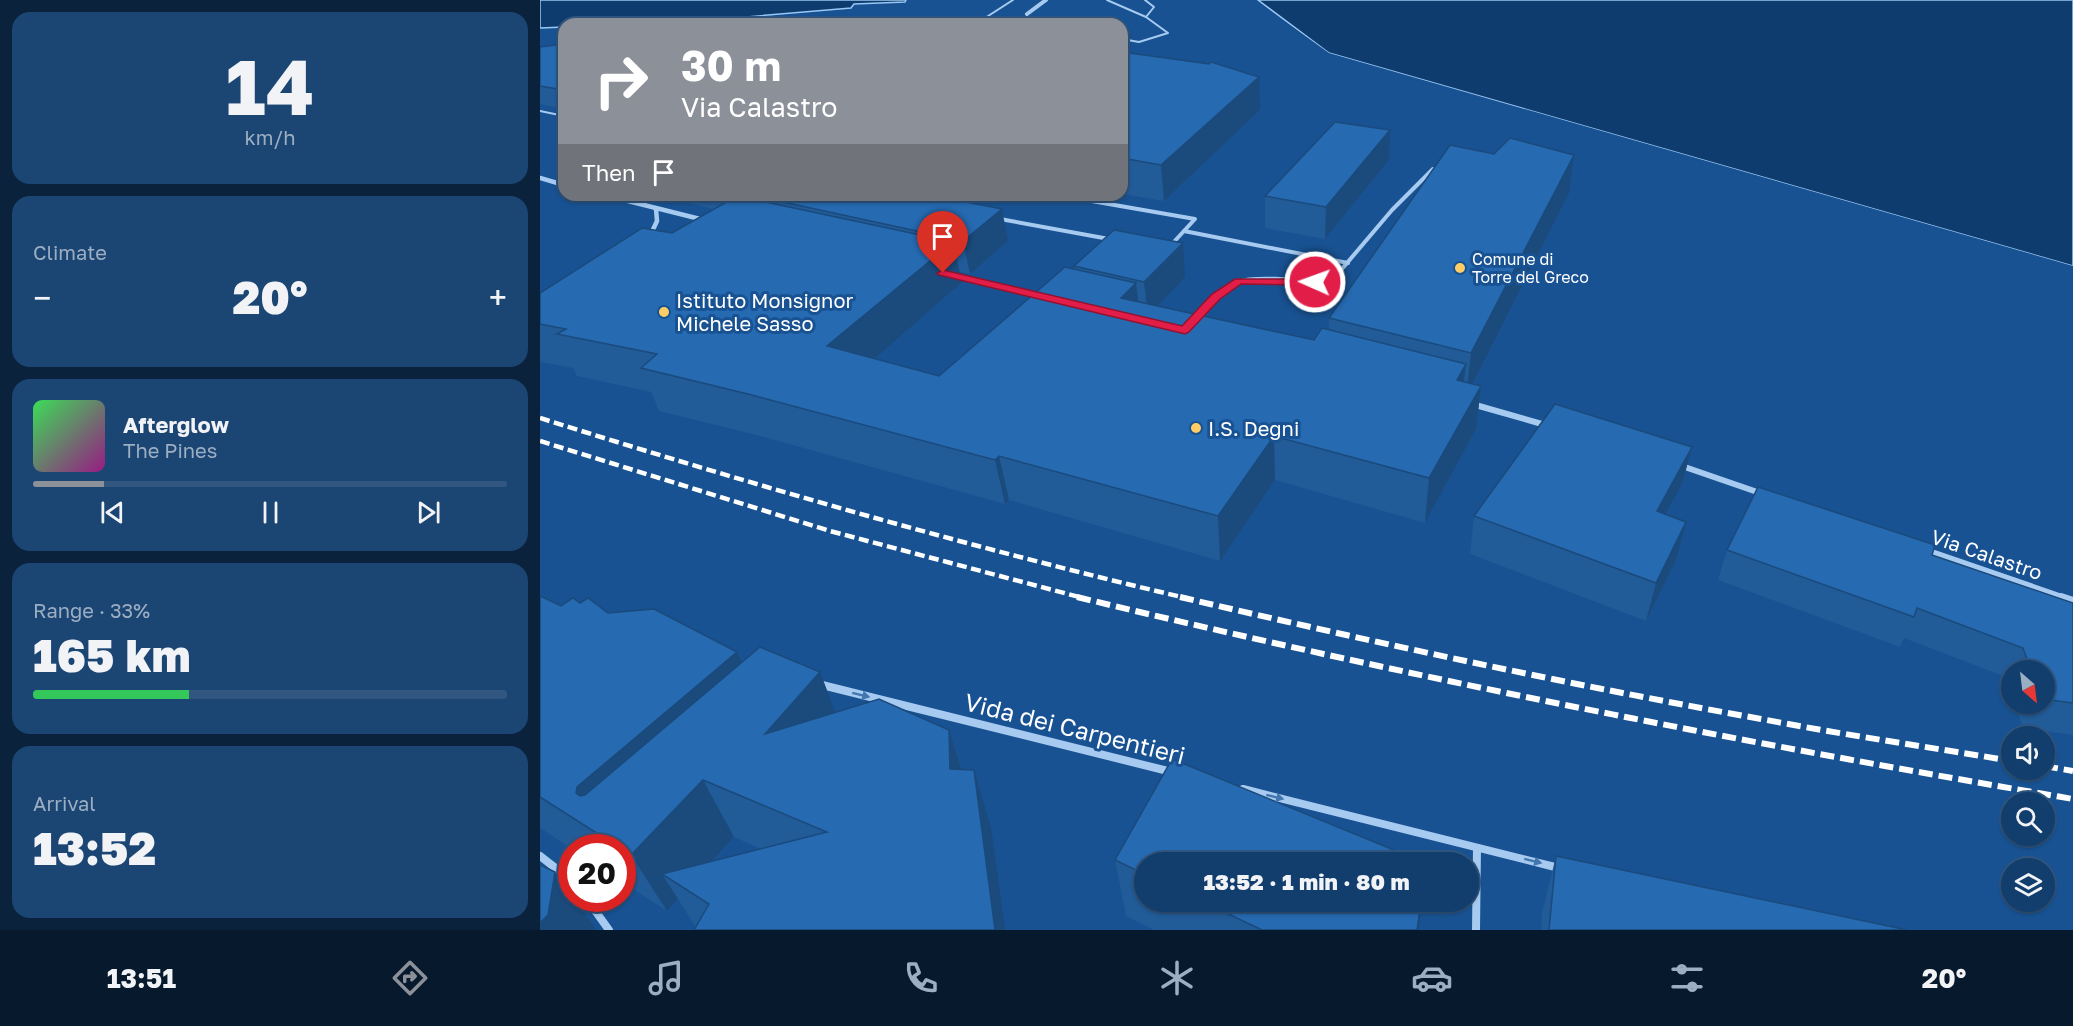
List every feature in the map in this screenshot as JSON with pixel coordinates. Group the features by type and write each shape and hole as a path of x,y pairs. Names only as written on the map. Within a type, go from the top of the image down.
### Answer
{"street":[{"path":"1027,14 1046,0"},
{"path":"540,178 558,182"},
{"path":"626,201 708,221"},
{"path":"649,238 657,222 656,209"},
{"path":"943,273 1047,297"},
{"path":"1461,401 1551,426"},
{"path":"1676,465 1767,496"},
{"name":"Via Calastro","path":"1914,546 2073,601"},
{"name":"Vida dei Carpentieri","path":"804,680 1187,776"},
{"path":"1233,787 1567,870"},
{"path":"1476,930 1477,848"},
{"path":"540,856 558,870"},
{"path":"596,912 609,930"}],"lane":[{"path":"985,18 1013,0"},
{"path":"1107,0 1146,18 1168,33 1150,41 1128,39"},
{"path":"1145,0 1154,8 1146,18"},
{"path":"540,111 558,115"},
{"path":"1193,322 1216,296 1239,281 1300,280 1330,284 1424,177 1433,169 1443,171"},
{"path":"1092,201 1195,219 1168,249"},
{"path":"991,218 1120,241"},
{"path":"1184,231 1348,263"}],"water":[{"path":"540,0 906,0 905,2 854,4 851,8 734,18 558,18 558,27 540,28"},
{"path":"1258,0 2073,0 2073,266 1329,53"}],"pier":[{"path":"1255,0 1329,53 2073,266 2073,269 1328,56"}],"building":[{"path":"558,45 558,89 540,86 540,47"},
{"path":"1128,53 1209,64 1211,62 1259,77 1161,165 1128,159"},
{"path":"1335,122 1390,130 1326,207 1265,196"},
{"name":"Comune di Torre del Greco","path":"1510,138 1574,155 1471,353 1329,318 1450,145 1494,154"},
{"path":"728,201 760,201 953,242 827,346 939,376 1065,267 1136,283 1121,298 1314,340 1322,328 1466,364 1457,380 1481,386 1429,478 1274,436 1218,516 999,456 995,460 641,368 657,354 557,334 566,329 540,324 540,293 642,228 672,233"},
{"path":"778,201 961,201 1002,209 963,241"},
{"path":"1114,230 1183,243 1144,282 1074,266"},
{"path":"1555,404 1692,447 1657,511 1686,522 1656,583 1474,516"},
{"path":"1758,487 1935,545 1932,555 2073,603 2073,703 2055,701 2055,660 2027,660 2023,648 1917,608 1914,617 1727,550"},
{"path":"540,596 561,606 573,598 580,603 588,598 608,613 654,609 737,652 577,787 576,793 580,796 585,795 760,647 820,672 765,734 879,699 949,730 950,769 974,770 995,930 694,930 709,904 662,874 827,832 703,780 636,850 636,834 598,834 540,797"},
{"path":"1172,759 1399,852 1134,852 1134,869 1115,860"},
{"path":"1556,856 1907,930 1549,930"},
{"path":"540,865 555,872 548,915 540,923"},
{"path":"1224,912 1420,912 1417,930 1262,930"}],"railway":[{"path":"540,418 861,514 1023,558 1186,598"},
{"path":"540,441 830,531 1083,598"},
{"path":"1077,597 1325,654 1574,707 1823,755 2073,799"},
{"path":"1180,597 1615,692 2001,759"},
{"path":"2055,768 2073,771"}],"place":[{"name":"Comune di Torre del Greco","path":"1460,268"},
{"name":"Istituto Monsignor Michele Sasso","path":"664,312"},
{"name":"I.S. Degni","path":"1196,428"}],"route":[{"path":"943,273 1185,330 1216,296 1239,281 1300,280 1315,282"}]}
